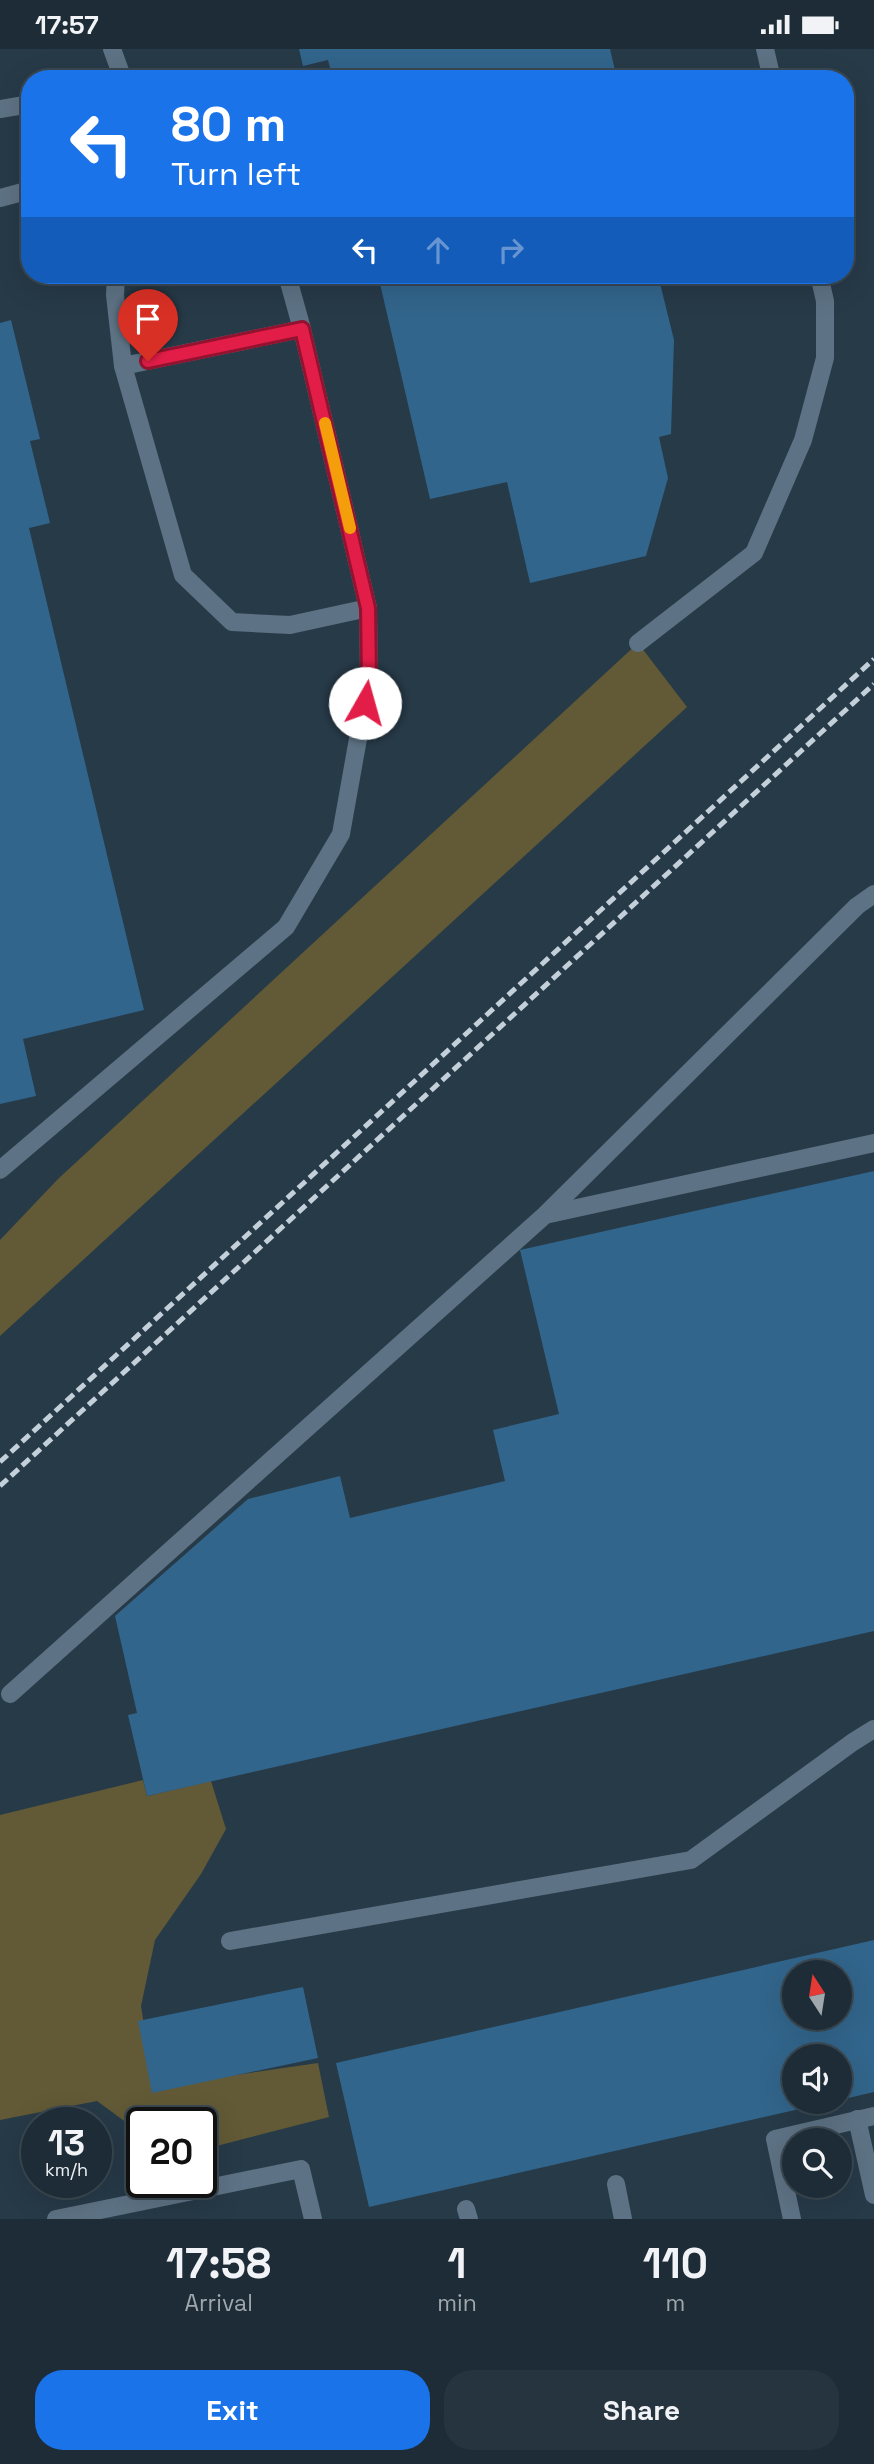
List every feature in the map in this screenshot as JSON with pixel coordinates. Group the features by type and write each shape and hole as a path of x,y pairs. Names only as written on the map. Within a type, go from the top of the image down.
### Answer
{"lane":[{"path":"112,49 120,70"},
{"path":"765,49 770,70"},
{"path":"0,109 21,106"},
{"path":"0,198 21,192"},
{"path":"116,284 123,366 183,575 232,622 290,625 368,608"},
{"path":"0,1170 286,927 341,834 369,677 368,608 290,284"},
{"path":"638,643 754,553 803,440 825,358 825,300 821,284"},
{"path":"123,366 302,329"},
{"path":"10,1694 545,1216 857,906 874,894"},
{"path":"545,1216 874,1143"},
{"path":"230,1941 691,1860 853,1741 874,1729"},
{"path":"792,2219 775,2139 866,2117 874,2195"},
{"path":"56,2219 301,2169 313,2219"},
{"path":"616,2184 623,2219"}],"shaded area":[{"path":"638,643 687,707 0,1336 0,1240 58,1179"},
{"path":"143,1780 147,1796 211,1781 226,1829 201,1874 155,1940 141,2006 152,2076 215,2078 318,2063 329,2117 217,2146 217,2107 126,2107 126,2122 112,2112 112,2107 105,2107 97,2101 66,2107 21,2107 21,2116 0,2120 0,1815"}],"building":[{"path":"299,49 610,49 615,70 331,70 328,60 303,66"},
{"path":"380,284 660,284 674,340 671,434 659,437 668,478 646,556 530,583 507,482 430,499"},
{"path":"11,320 40,439 30,441 50,523 29,528 144,1010 23,1039 36,1096 0,1104 0,323"},
{"path":"874,1171 874,1631 147,1796 128,1715 137,1713 115,1616 248,1499 340,1476 350,1518 505,1481 493,1430 559,1414 520,1250"},
{"path":"874,1940 874,2092 852,2097 852,2044 782,2044 782,2113 369,2207 336,2063 782,1961 782,2030 852,2030 852,1960 787,1960"},
{"path":"303,1987 318,2058 152,2093 138,2021"}],"railway":[{"path":"0,1462 874,659"},
{"path":"0,1486 874,684"}],"slow traffic":[{"path":"325,423 350,528"}],"route":[{"path":"148,361 302,329 368,608 369,677 365,703"}]}
